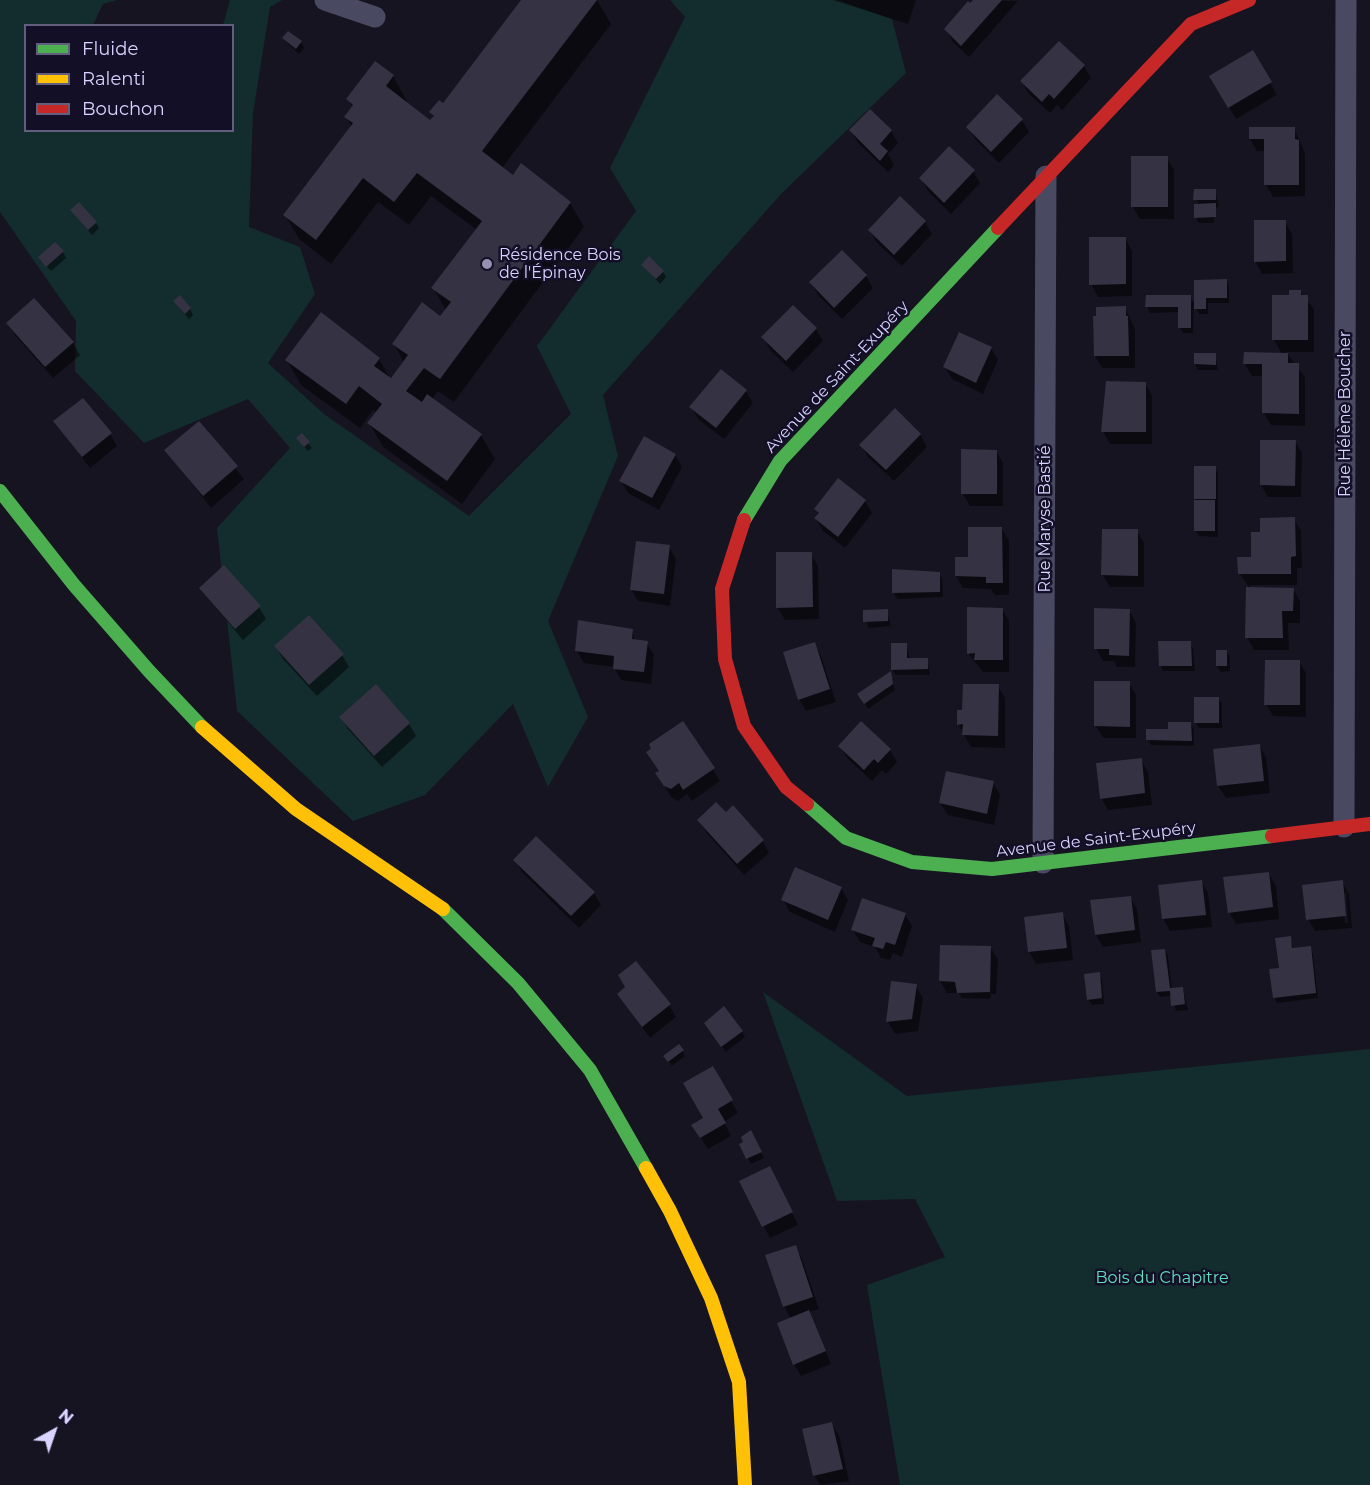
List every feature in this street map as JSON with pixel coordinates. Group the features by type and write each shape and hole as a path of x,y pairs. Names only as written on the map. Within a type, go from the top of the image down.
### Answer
{"street":[{"path":"325,0 375,17"},
{"name":"Avenue de Saint-Exupéry","path":"1249,0 1191,24 780,461 740,527 722,589 725,659 744,726 786,787 846,838 912,862 992,869 1370,824"},
{"name":"Rue Hélène Boucher","path":"1344,827 1346,0"},
{"name":"Rue Maryse Bastié","path":"1043,863 1046,176"},
{"path":"0,491 74,585 149,671 219,744 296,809 444,910 518,983 590,1070 670,1211 711,1298 738,1382 745,1485"}],"green space":[{"path":"0,0 117,0 103,4 93,24 24,24 24,132 234,132 234,24 223,24 230,0 282,0 270,7 253,113 249,227 300,247 315,294 268,363 324,414 469,516 571,414 537,346 636,211 610,168 685,17 670,0 838,0 892,19 906,73 782,193 603,395 618,456 548,621 588,717 548,787 513,704 425,795 353,821 237,711 217,528 290,448 248,399 144,443 75,371 76,321 0,212"},
{"name":"Bois du Chapitre","path":"763,992 907,1096 1370,1049 1370,1485 900,1485 867,1285 945,1257 915,1199 837,1201"}],"building":[{"name":"Résidence Bois de l'Épinay","path":"521,0 597,0 482,151 513,175 521,163 571,202 440,379 424,368 406,391 422,402 427,394 482,434 447,481 367,423 382,404 359,386 346,404 285,360 321,312 380,358 374,366 391,378 408,355 392,344 422,302 440,316 451,302 431,288 482,221 417,173 394,202 363,178 316,240 283,215 353,123 344,117 353,105 346,99 375,61 394,75 386,86 430,120 434,116 429,112 439,100 443,103"},
{"path":"973,0 1002,0 961,46 944,29 968,1 970,3"},
{"path":"288,31 302,41 296,49 282,38"},
{"path":"1059,41 1085,65 1054,99 1049,94 1042,102 1020,81"},
{"path":"1253,50 1272,82 1228,108 1209,76"},
{"path":"997,94 1023,119 991,152 966,127"},
{"path":"870,109 892,130 880,144 888,151 880,161 849,130"},
{"path":"1249,127 1295,127 1295,139 1299,140 1299,185 1264,185 1264,139 1249,139"},
{"path":"949,146 975,170 944,203 919,178"},
{"path":"1131,156 1168,156 1168,207 1131,207"},
{"path":"1194,189 1216,189 1216,200 1193,200"},
{"path":"900,196 926,221 894,255 868,230"},
{"path":"79,202 97,222 88,230 70,210"},
{"path":"1216,203 1216,217 1194,218 1194,204"},
{"path":"1254,220 1286,220 1286,261 1254,262"},
{"path":"1089,237 1126,237 1126,284 1089,285"},
{"path":"55,242 64,251 46,267 38,257"},
{"path":"842,250 867,275 834,308 809,282"},
{"path":"649,256 664,271 656,279 641,265"},
{"path":"1227,279 1227,298 1206,298 1206,309 1194,309 1194,280"},
{"path":"1289,290 1301,290 1301,295 1308,295 1308,340 1272,340 1272,295 1289,295"},
{"path":"180,295 191,308 185,314 173,301"},
{"path":"1146,295 1191,295 1191,328 1178,328 1178,307 1145,307"},
{"path":"34,298 74,342 45,367 6,323"},
{"path":"793,305 817,328 786,361 761,337"},
{"path":"1126,306 1129,356 1094,356 1093,316 1096,316 1096,307"},
{"path":"959,332 992,347 976,383 943,367"},
{"path":"1244,352 1288,353 1288,363 1299,363 1299,414 1262,413 1262,364 1243,364"},
{"path":"1194,353 1216,353 1216,365 1194,364"},
{"path":"721,369 747,390 716,428 689,407"},
{"path":"1106,381 1146,382 1146,432 1101,432"},
{"path":"83,398 112,433 82,457 53,421"},
{"path":"895,408 921,434 886,470 859,445"},
{"path":"199,421 238,466 203,496 164,450"},
{"path":"302,433 310,442 304,447 296,438"},
{"path":"644,436 676,454 652,498 619,481"},
{"path":"1260,440 1296,440 1295,486 1260,485"},
{"path":"961,449 997,450 997,494 961,494"},
{"path":"1194,466 1216,466 1216,499 1194,499"},
{"path":"838,478 866,500 838,537 814,518 819,513 814,509"},
{"path":"1194,500 1215,500 1215,531 1194,531"},
{"path":"1295,517 1296,556 1291,557 1291,574 1238,574 1237,557 1251,557 1251,532 1260,532 1260,518"},
{"path":"968,527 1002,527 1003,583 986,583 986,577 955,576 955,557 968,557"},
{"path":"1102,529 1138,529 1138,576 1101,575"},
{"path":"636,541 670,545 664,594 630,590"},
{"path":"776,552 812,552 813,607 776,608"},
{"path":"224,565 261,606 235,629 199,588"},
{"path":"892,569 940,572 940,592 892,593"},
{"path":"1246,587 1294,588 1293,611 1282,611 1283,638 1245,638"},
{"path":"967,607 1003,608 1003,660 974,660 975,653 967,654"},
{"path":"1094,608 1130,609 1129,656 1109,655 1109,649 1094,649"},
{"path":"888,609 888,621 863,622 863,610"},
{"path":"309,615 344,654 309,685 274,646"},
{"path":"578,620 633,629 632,639 648,641 644,672 613,669 614,656 575,651"},
{"path":"1158,641 1191,641 1192,666 1159,666"},
{"path":"815,642 830,689 798,700 783,652"},
{"path":"891,643 907,643 907,658 928,658 928,669 891,670"},
{"path":"1216,650 1227,650 1227,666 1216,666"},
{"path":"1265,660 1300,660 1300,705 1264,705"},
{"path":"891,671 893,684 864,704 857,694"},
{"path":"1094,681 1130,681 1130,727 1094,726"},
{"path":"376,684 410,723 374,756 339,717"},
{"path":"963,684 999,684 998,736 962,735 963,724 957,725 957,710 962,710"},
{"path":"1194,697 1219,697 1219,723 1194,723"},
{"path":"683,721 715,768 683,790 679,783 671,789 664,786 655,773 659,771 646,752 651,749 649,744"},
{"path":"861,721 891,749 878,763 874,759 864,770 838,746"},
{"path":"1168,722 1191,722 1192,741 1146,740 1146,729 1168,729"},
{"path":"1260,744 1264,781 1217,786 1213,749"},
{"path":"1142,758 1145,793 1100,799 1096,763"},
{"path":"946,771 994,781 987,814 939,803"},
{"path":"716,802 726,812 733,805 764,840 737,864 697,820"},
{"path":"536,836 595,892 571,916 513,860"},
{"path":"795,867 842,887 828,920 781,900"},
{"path":"1269,872 1273,907 1228,913 1223,877"},
{"path":"1202,880 1206,915 1162,919 1158,885"},
{"path":"1343,880 1346,916 1306,920 1302,885"},
{"path":"1131,896 1135,930 1095,935 1090,900"},
{"path":"862,898 906,913 895,945 886,942 883,949 872,946 875,938 851,930"},
{"path":"1063,912 1067,948 1028,952 1024,917"},
{"path":"1291,936 1292,948 1311,946 1316,993 1273,998 1269,969 1279,968 1275,938"},
{"path":"940,945 991,946 990,992 957,993 955,982 939,981"},
{"path":"1165,949 1170,988 1183,987 1185,1004 1171,1006 1170,991 1156,992 1151,950"},
{"path":"636,961 671,1004 642,1027 617,994 625,987 618,975"},
{"path":"1100,972 1102,998 1087,1000 1084,974"},
{"path":"891,981 917,984 912,1019 886,1022"},
{"path":"724,1006 743,1031 721,1047 704,1023"},
{"path":"679,1044 684,1050 668,1062 663,1056"},
{"path":"713,1066 733,1100 718,1109 726,1123 700,1138 691,1125 703,1118 683,1083"},
{"path":"751,1130 762,1152 746,1159 739,1144 743,1142 741,1137"},
{"path":"770,1166 793,1212 762,1227 739,1181"},
{"path":"796,1245 813,1297 783,1307 765,1255"},
{"path":"809,1310 826,1351 793,1365 777,1323"},
{"path":"832,1422 843,1469 813,1476 802,1429"}],"traffic: fast":[{"path":"744,520 780,461 998,228"},
{"path":"0,491 74,585 149,671 202,727"},
{"path":"807,804 846,838 912,862 992,869 1272,836"},
{"path":"443,909 518,983 590,1070 646,1168"}],"traffic: slow":[{"path":"202,727 296,809 443,909"},
{"path":"646,1168 670,1211 711,1298 739,1382 745,1485"}],"traffic: jam":[{"path":"998,228 1191,24 1249,0"},
{"path":"744,520 722,589 725,659 744,726 786,787 807,804"},
{"path":"1272,836 1370,824"}],"place":[{"name":"Résidence Bois de l'Épinay","path":"487,264"}]}
